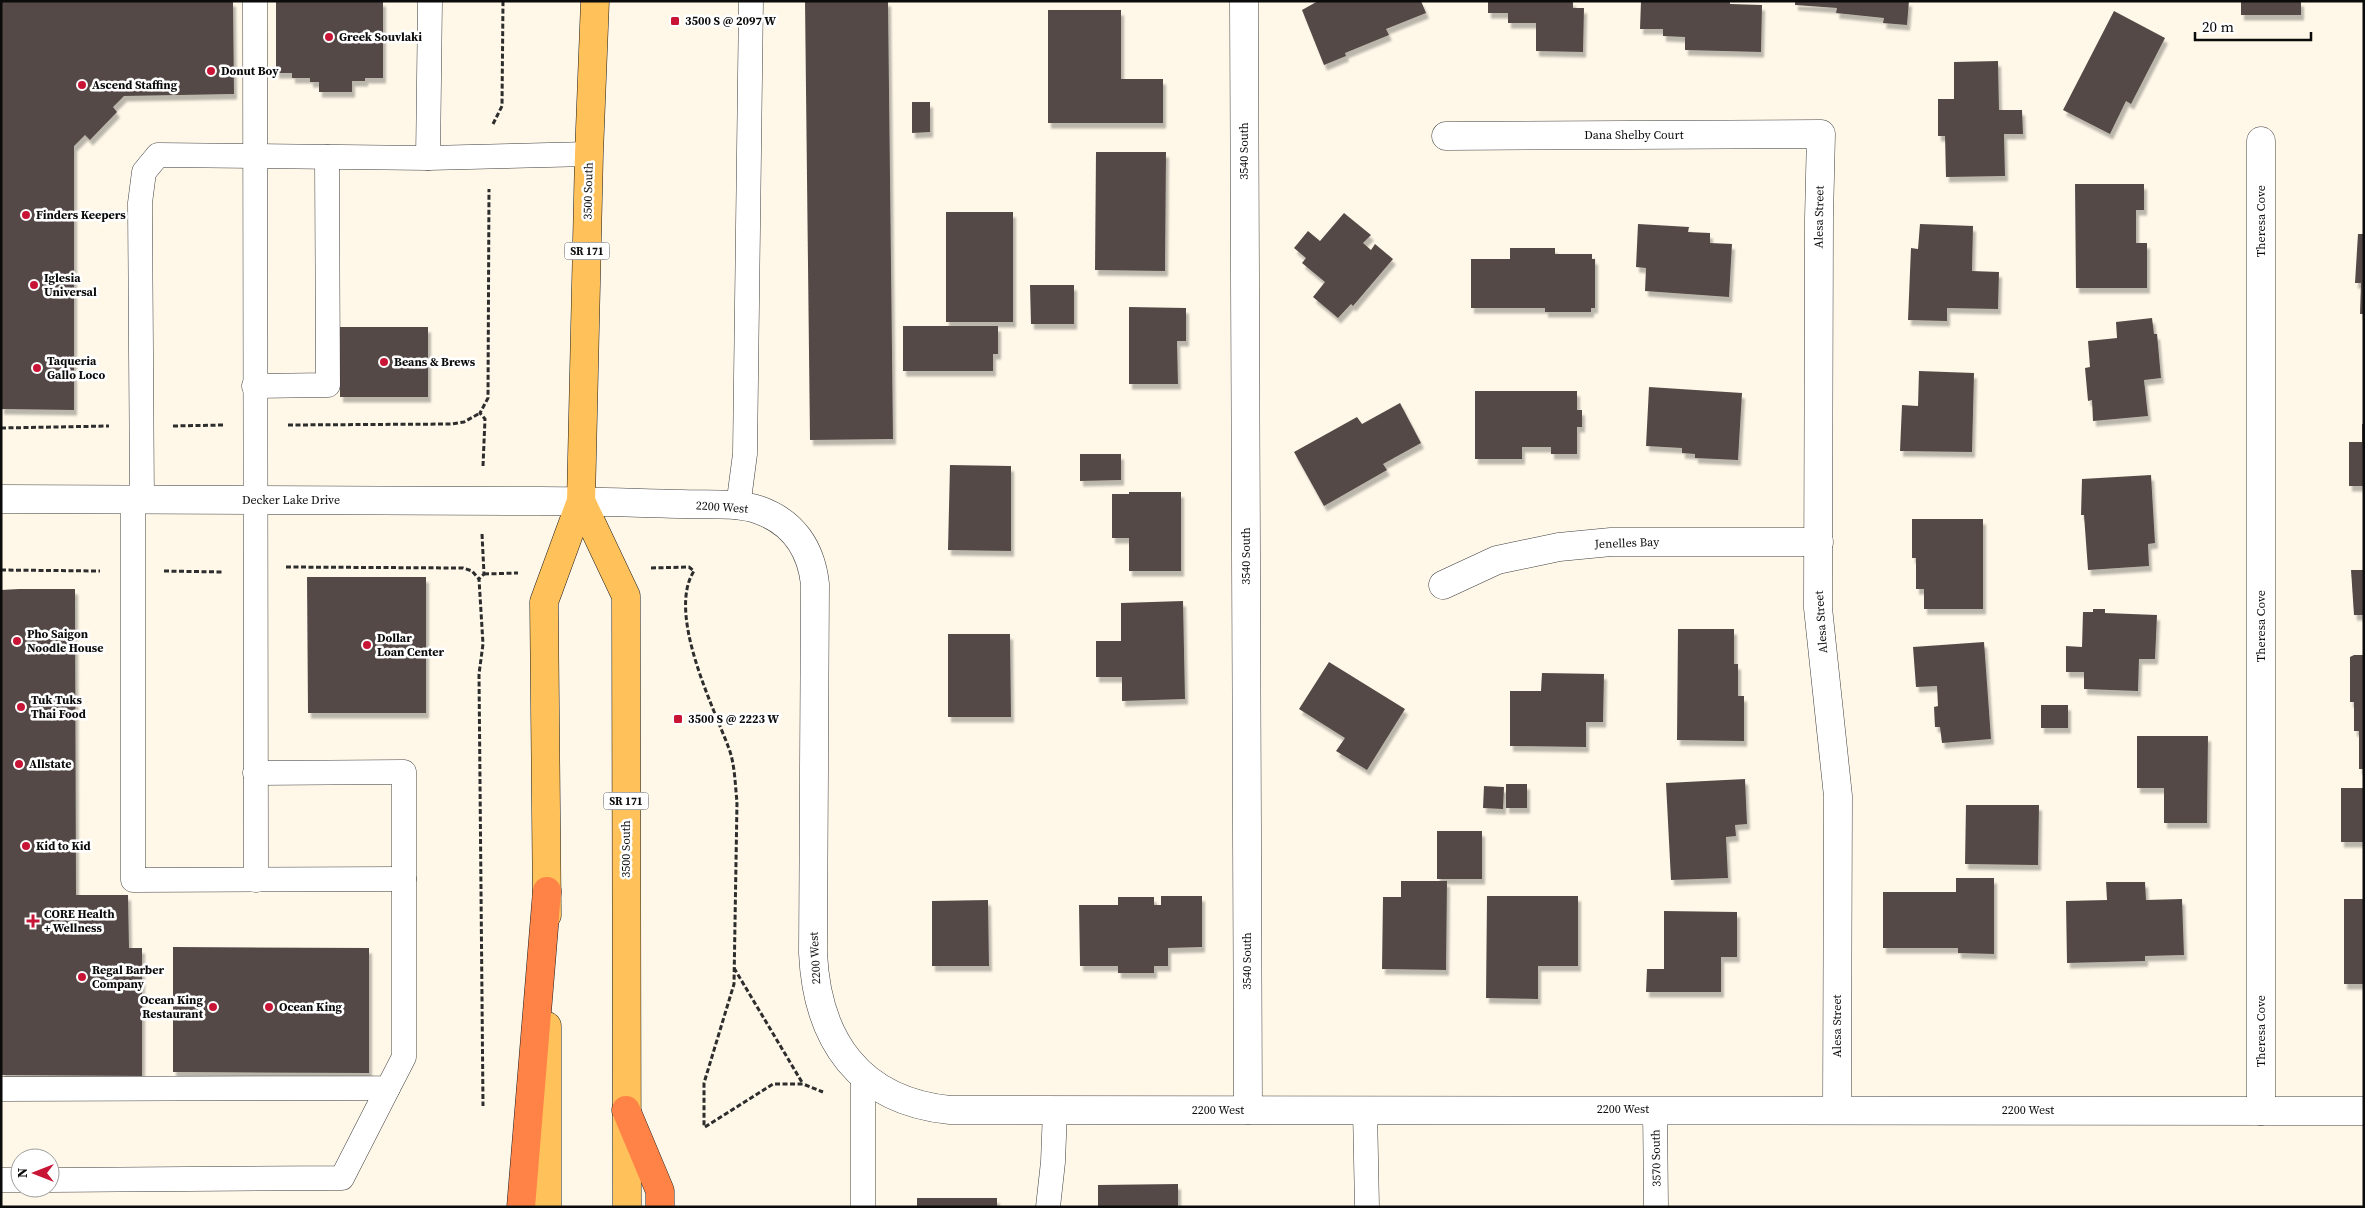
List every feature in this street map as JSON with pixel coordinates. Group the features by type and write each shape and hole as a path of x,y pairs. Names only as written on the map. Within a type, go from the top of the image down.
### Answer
{"highway":[{"path":"521,1207 547,891"},
{"path":"626,1110 660,1191 660,1207"}],"main road":[{"name":"3500 South","path":"547,1207 547,891 544,602 581,501 589,154 595,1"},
{"name":"3500 South","path":"581,501 626,596 627,1207"}],"street":[{"name":"3540 South","path":"1244,1 1248,1110"},
{"name":"Dana Shelby Court","path":"1446,136 1821,134"},
{"name":"Alesa Street","path":"1821,134 1818,608 1838,796 1837,1110"},
{"name":"Theresa Cove","path":"2261,141 2261,1111"},
{"name":"Decker Lake Drive","path":"1,499 581,501"},
{"name":"2200 West","path":"581,501 756,509 786,524 798,536 813,568 815,584 814,982 826,1023 836,1043 863,1076 904,1101 926,1108 950,1110 2364,1111"},
{"name":"Jenelles Bay","path":"1443,585 1497,560 1558,547 1611,542 1819,542"}],"lane":[{"path":"255,1 254,500 256,880"},
{"path":"428,158 430,1"},
{"path":"738,507 745,454 751,1"},
{"path":"404,879 133,880 140,204 144,172 158,156 428,158 589,154"},
{"path":"254,386 328,385 327,157"},
{"path":"60,1180 342,1178 404,1058 404,772 255,773"},
{"path":"862,1207 863,1076"},
{"path":"1,1089 388,1088"},
{"name":"3570 South","path":"1655,1109 1656,1207"},
{"path":"1048,1207 1053,1162 1055,1110"},
{"path":"1365,1110 1367,1207"}],"path":[{"path":"492,127 502,106 503,1"},
{"path":"280,426 451,424 464,422 480,413 488,398 489,181"},
{"path":"480,413 485,419"},
{"path":"170,426 233,425"},
{"path":"1,428 115,426"},
{"path":"689,567 694,571 686,589 686,612 691,644 712,710 729,747 737,802 734,984 704,1083 704,1127 773,1084 803,1084 823,1092"},
{"path":"483,1106 479,674 483,644 479,579 484,574"},
{"path":"734,968 803,1084"}],"building":[{"path":"1,1 233,1 234,94 124,96 113,107 117,112 90,140 85,135 74,146 74,410 1,409"},
{"name":"Greek Souvlaki","path":"276,1 383,1 383,78 365,78 365,81 352,81 352,92 319,92 319,82 310,82 310,78 292,78 292,73 276,73"},
{"path":"805,1 888,1 893,439 810,440"},
{"path":"1318,1 1421,1 1426,13 1386,29 1389,35 1345,53 1346,56 1324,65 1302,10"},
{"path":"1488,1 1573,1 1573,8 1584,8 1583,52 1536,51 1536,23 1508,23 1508,13 1488,13"},
{"path":"1641,1 1730,1 1730,4 1762,5 1761,52 1685,50 1685,37 1663,36 1663,29 1640,29"},
{"path":"1795,1 1909,1 1907,25 1883,23 1884,18 1836,13 1837,8 1795,5"},
{"path":"2241,1 2301,1 2301,15 2241,15"},
{"path":"1048,10 1121,10 1121,79 1163,79 1163,123 1048,123"},
{"path":"2114,11 2165,38 2131,104 2126,101 2110,134 2063,110"},
{"path":"1998,61 1999,110 2022,110 2023,134 2004,134 2005,176 1946,177 1945,136 1938,136 1938,99 1954,99 1954,62"},
{"path":"912,102 930,102 930,132 912,133"},
{"path":"1096,152 1166,152 1165,271 1095,270"},
{"path":"2075,184 2144,184 2144,210 2136,210 2136,243 2147,243 2147,288 2076,288"},
{"path":"946,212 1013,212 1013,322 946,322"},
{"path":"1344,213 1371,235 1363,243 1371,250 1375,244 1393,259 1353,306 1351,304 1338,318 1313,297 1325,282 1302,263 1306,258 1294,248 1308,231 1320,241"},
{"path":"1638,224 1689,227 1688,232 1710,233 1710,243 1732,244 1729,297 1645,291 1646,268 1636,267"},
{"path":"1920,224 1973,226 1972,271 1999,272 1998,309 1947,308 1947,321 1908,320 1911,248 1918,249"},
{"path":"2358,234 2364,234 2364,314 2360,314 2361,283 2355,283"},
{"path":"1510,248 1555,248 1555,254 1592,254 1592,259 1595,259 1595,308 1591,308 1591,312 1545,312 1545,308 1471,308 1471,259 1510,259"},
{"path":"1030,285 1074,285 1074,324 1031,324"},
{"path":"1129,307 1186,308 1186,341 1177,341 1178,384 1129,384"},
{"path":"2152,318 2154,334 2157,334 2161,378 2144,380 2148,416 2093,421 2092,400 2088,401 2085,368 2090,367 2088,341 2117,338 2116,322"},
{"path":"903,326 998,326 998,354 993,354 993,371 903,371"},
{"name":"Beans & Brews","path":"340,327 428,327 428,397 340,397"},
{"path":"1919,371 1974,373 1972,452 1900,451 1902,405 1918,406"},
{"path":"1649,387 1742,393 1738,460 1695,458 1695,454 1682,453 1682,448 1646,446"},
{"path":"1475,391 1577,391 1577,410 1582,410 1582,427 1577,427 1577,454 1551,454 1551,447 1522,447 1522,459 1475,459"},
{"path":"1400,403 1421,443 1383,464 1387,470 1324,506 1294,452 1357,417 1362,424"},
{"path":"2362,424 2364,424 2364,486 2349,486 2349,442 2362,442"},
{"path":"1080,454 1121,454 1121,480 1080,481"},
{"path":"950,465 1011,466 1011,551 948,550"},
{"path":"2151,475 2155,543 2148,544 2149,566 2088,570 2084,515 2081,515 2082,479"},
{"path":"1129,492 1181,492 1181,571 1129,571 1129,538 1112,538 1112,494 1129,494"},
{"path":"1912,519 1983,519 1983,609 1924,609 1924,589 1916,589 1916,558 1912,558"},
{"path":"2351,570 2364,570 2364,615 2354,615"},
{"name":"Dollar Loan Center","path":"307,577 426,577 426,713 308,713"},
{"path":"75,589 76,895 128,895 129,948 142,948 142,1076 1,1075 1,590"},
{"path":"1183,601 1185,699 1122,701 1122,677 1096,677 1096,641 1121,641 1121,603"},
{"path":"2093,609 2105,609 2105,613 2157,615 2155,659 2139,659 2138,691 2084,689 2084,672 2066,672 2066,646 2082,647 2083,612 2093,612"},
{"path":"1678,629 1734,629 1734,664 1738,664 1738,696 1744,696 1744,741 1677,740"},
{"path":"948,634 1010,634 1011,717 948,717"},
{"path":"1984,642 1991,739 1942,743 1940,727 1935,727 1934,707 1938,706 1937,686 1916,687 1913,647"},
{"path":"2364,655 2364,769 2359,769 2359,731 2354,731 2354,702 2350,702 2350,657"},
{"path":"1329,662 1405,709 1367,770 1336,751 1345,738 1299,709"},
{"path":"1542,673 1604,674 1603,722 1586,722 1586,747 1510,746 1510,691 1541,691"},
{"path":"2041,705 2068,705 2068,728 2041,728"},
{"path":"2137,736 2208,736 2207,823 2164,823 2164,788 2137,788"},
{"path":"1745,779 1747,824 1735,825 1736,836 1726,837 1728,878 1671,880 1666,783"},
{"path":"1506,784 1527,784 1527,808 1506,808"},
{"path":"1484,786 1504,787 1503,809 1483,808"},
{"path":"2341,788 2364,788 2364,842 2341,842"},
{"path":"1966,805 2039,805 2038,865 1965,864"},
{"path":"1437,831 1482,831 1482,879 1437,879"},
{"path":"1956,878 1994,878 1994,954 1958,953 1958,948 1883,948 1883,892 1956,892"},
{"path":"1401,881 1447,881 1446,970 1382,969 1383,897 1401,897"},
{"path":"2106,882 2145,882 2146,900 2182,899 2184,955 2145,956 2145,961 2067,963 2066,901 2107,900"},
{"path":"1161,896 1202,896 1202,947 1168,948 1168,966 1154,966 1154,973 1118,973 1118,966 1080,966 1079,905 1118,905 1118,897 1154,897 1154,905 1161,905"},
{"path":"1487,896 1578,896 1578,966 1538,966 1538,999 1486,998"},
{"path":"2344,899 2364,899 2364,984 2344,984"},
{"path":"988,900 989,966 932,966 932,901"},
{"path":"1664,911 1737,912 1737,957 1721,957 1721,992 1646,992 1647,969 1664,969"},
{"path":"173,947 369,948 369,1073 173,1072"},
{"path":"1178,1184 1178,1207 1098,1207 1098,1185"},
{"path":"917,1198 997,1198 997,1207 917,1207"}],"place":[{"name":"3500 S @ 2097 W","path":"675,21"},
{"name":"Greek Souvlaki","path":"329,37"},
{"name":"Donut Boy","path":"211,71"},
{"name":"Ascend Staffing","path":"82,85"},
{"name":"Finders Keepers","path":"26,215"},
{"name":"Iglesia Universal","path":"34,285"},
{"name":"Beans & Brews","path":"384,362"},
{"name":"Taqueria Gallo Loco","path":"37,368"},
{"name":"Pho Saigon Noodle House","path":"17,641"},
{"name":"Dollar Loan Center","path":"367,645"},
{"name":"Tuk Tuks Thai Food","path":"21,707"},
{"name":"3500 S @ 2223 W","path":"678,719"},
{"name":"Allstate","path":"19,764"},
{"name":"Kid to Kid","path":"26,846"},
{"name":"CORE Health + Wellness","path":"33,921"},
{"name":"Regal Barber Company","path":"82,977"},
{"name":"Ocean King Restaurant","path":"213,1007"},
{"name":"Ocean King","path":"269,1007"}]}
